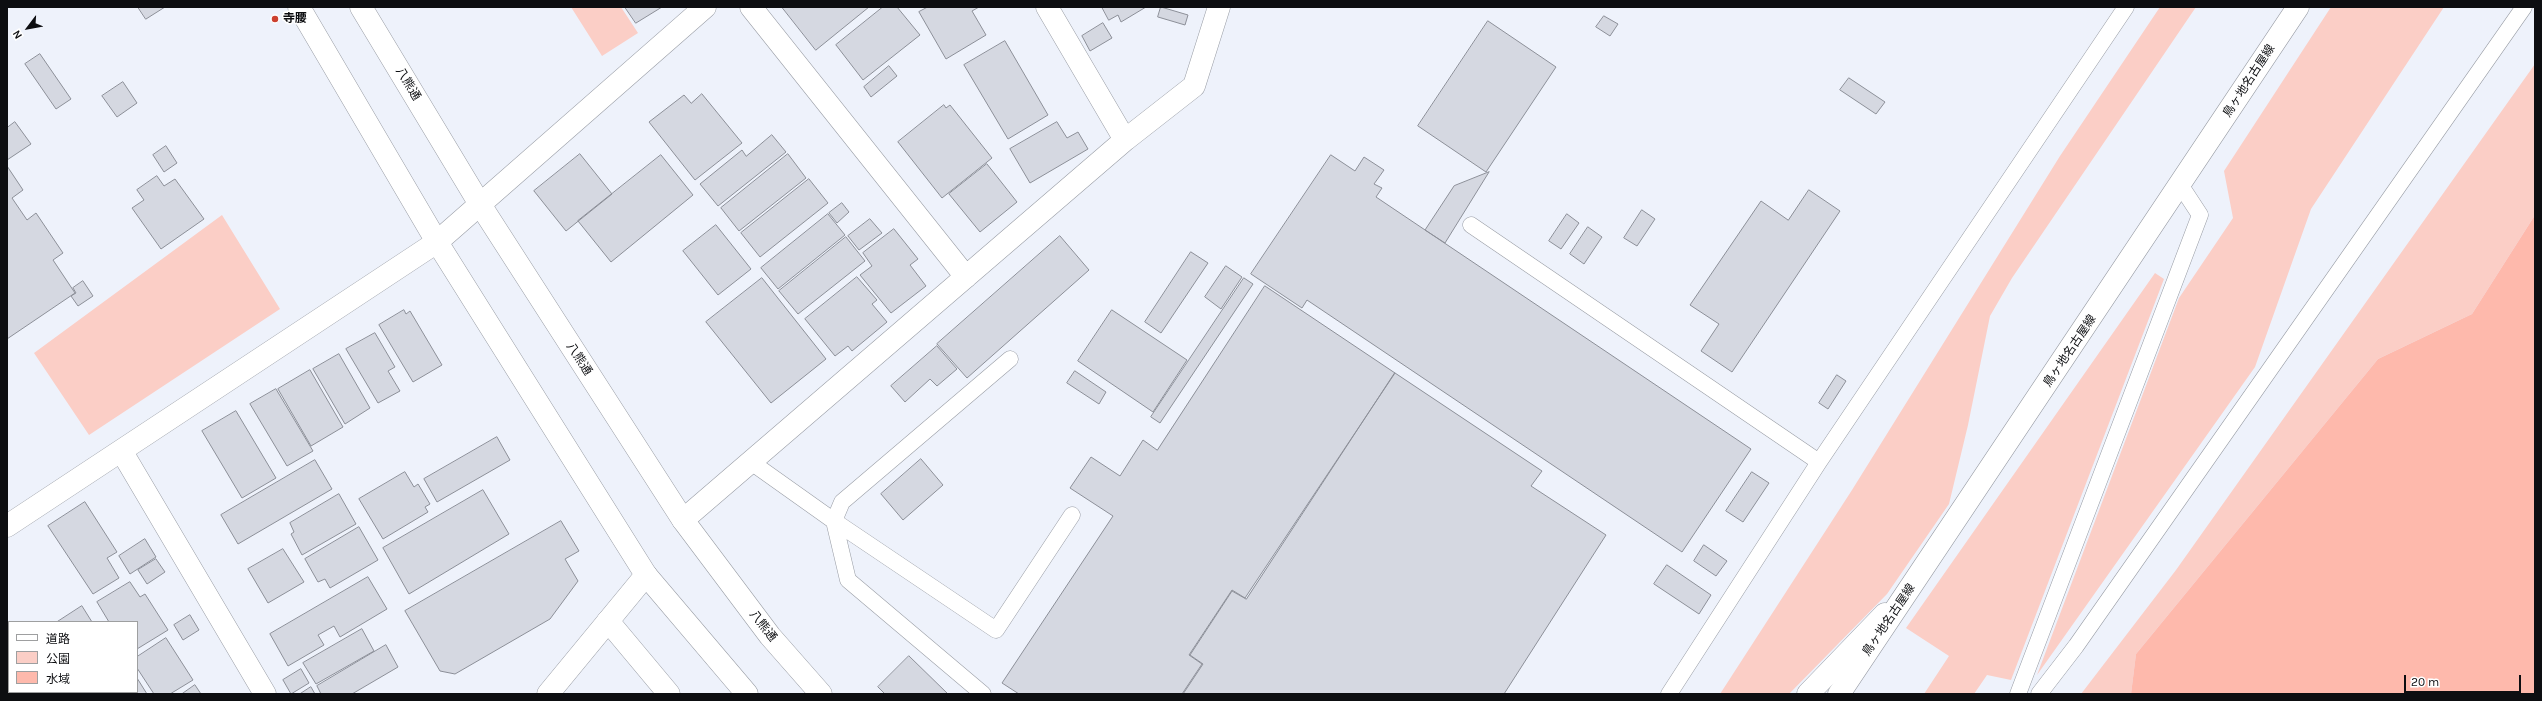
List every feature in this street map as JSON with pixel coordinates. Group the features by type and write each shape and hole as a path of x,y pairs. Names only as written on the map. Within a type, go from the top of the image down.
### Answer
{"street":[{"path":"299,7 437,242 646,575 747,694"},
{"name":"八熊通","path":"362,7 480,206 682,520 770,636 821,694"},
{"path":"7,526 122,452 437,242 480,206 705,7"},
{"path":"751,7 966,277"},
{"path":"1047,7 1125,140"},
{"path":"682,520 1125,140 1194,86 1219,7"},
{"name":"鳥ヶ地名古屋線","path":"1839,694 2181,186 2298,7"},
{"path":"122,452 265,694"},
{"path":"548,694 646,575"},
{"path":"1808,694 1910,589"},
{"path":"608,621 669,694"}],"lane":[{"path":"1669,694 1819,462 2126,7"},
{"path":"2039,694 2085,633 2524,7"},
{"path":"2018,694 2200,215 2181,186"},
{"path":"1471,225 1819,462"},
{"path":"982,694 848,580 834,521 842,502 1010,359"},
{"path":"750,462 834,521 996,630 1072,516"}],"green space":[{"path":"571,7 621,7 638,33 602,56"},
{"path":"2160,7 2196,7 2012,278 1990,316 1968,425 1949,504 1887,594 1789,694 1720,694 1852,490 2060,156"},
{"path":"2331,7 2444,7 2311,209 2255,367 2037,675 2179,298 2233,218 2224,171"},
{"path":"2535,64 2535,215 2472,314 2378,359 2136,654 2131,694 2081,694 2176,570"},
{"path":"222,215 280,309 89,435 34,353"},
{"path":"2155,273 2164,279 2011,680 1987,675 1974,694 1924,694 1949,656 1906,628"}],"water":[{"path":"2535,215 2535,694 2131,694 2136,654 2378,359 2472,314"}],"building":[{"path":"138,7 165,7 146,19"},
{"path":"625,7 662,7 636,23"},
{"path":"782,7 869,7 816,50"},
{"path":"883,7 897,7 920,35 863,80 836,45"},
{"path":"928,7 979,7 972,11 986,35 946,59 919,12"},
{"path":"1102,7 1146,7 1121,22 1118,15 1109,20"},
{"path":"1161,7 1188,15 1185,25 1158,17"},
{"path":"1604,16 1618,24 1610,36 1596,27"},
{"path":"1488,21 1556,67 1486,172 1418,126"},
{"path":"1103,23 1112,38 1090,51 1082,36"},
{"path":"1005,41 1048,115 1008,139 964,65"},
{"path":"40,54 71,99 56,109 25,64"},
{"path":"889,66 897,76 871,97 864,87"},
{"path":"1849,78 1885,102 1876,114 1840,90"},
{"path":"123,82 137,103 117,117 102,96"},
{"path":"702,94 742,143 695,180 649,122 684,95 691,103"},
{"path":"944,105 946,108 950,105 992,158 942,198 898,142"},
{"path":"15,122 31,144 7,160 7,128"},
{"path":"1057,122 1067,138 1078,132 1088,149 1030,183 1010,149"},
{"path":"772,135 786,152 718,206 700,184 742,150 746,156"},
{"path":"166,146 177,163 164,172 153,155"},
{"path":"580,154 612,194 566,231 534,191"},
{"path":"788,154 806,178 739,231 721,208"},
{"path":"661,155 693,195 611,262 578,221"},
{"path":"1331,155 1355,171 1364,157 1384,170 1374,184 1382,188 1376,197 1751,449 1682,552 1307,300 1302,308 1251,274"},
{"path":"987,164 1017,202 980,232 949,194"},
{"path":"7,166 23,190 12,198 27,220 36,213 63,253 53,260 75,293 7,339"},
{"path":"1489,172 1445,243 1425,230 1454,186"},
{"path":"157,176 164,186 175,179 204,219 161,249 132,208 144,200 137,190"},
{"path":"809,179 828,203 760,257 741,233"},
{"path":"1809,190 1840,211 1732,372 1701,351 1719,324 1690,305 1761,201 1788,220"},
{"path":"842,203 849,212 837,223 829,213"},
{"path":"1642,210 1655,219 1637,246 1624,238"},
{"path":"828,214 845,235 778,289 761,268"},
{"path":"1567,214 1579,223 1561,249 1549,241"},
{"path":"870,219 882,233 859,250 848,236"},
{"path":"716,225 751,269 718,295 683,251"},
{"path":"1588,227 1602,237 1584,264 1570,254"},
{"path":"894,229 918,259 910,265 926,286 891,313 860,275 872,266 863,253"},
{"path":"1060,236 1089,270 967,378 937,344"},
{"path":"846,237 865,261 798,314 779,291"},
{"path":"1191,252 1208,263 1161,333 1145,322"},
{"path":"1226,266 1242,277 1221,309 1205,297"},
{"path":"857,277 877,300 872,304 887,322 852,351 848,346 835,356 805,319"},
{"path":"762,278 826,359 771,403 706,322"},
{"path":"1244,278 1253,284 1160,423 1151,417"},
{"path":"83,281 93,296 78,306 71,296 76,293 73,288"},
{"path":"1265,286 1395,373 1245,598 1232,590 1189,655 1202,664 1182,694 1019,694 1002,683 1113,516 1070,488 1091,457 1120,476 1143,440 1157,450"},
{"path":"404,310 406,314 410,311 442,365 413,382 379,325"},
{"path":"1112,310 1187,360 1153,412 1078,361"},
{"path":"375,333 395,367 388,371 400,391 378,403 346,349"},
{"path":"937,346 957,369 937,386 930,379 905,402 891,386"},
{"path":"339,354 370,408 345,424 313,369"},
{"path":"310,370 343,427 311,446 278,389"},
{"path":"1075,371 1106,392 1099,404 1067,383"},
{"path":"1395,373 1542,471 1531,486 1606,535 1504,694 1183,694 1203,664 1190,655 1232,591 1246,599"},
{"path":"1837,375 1846,381 1828,409 1819,403"},
{"path":"276,389 313,451 287,466 250,404"},
{"path":"236,411 276,478 242,498 202,431"},
{"path":"497,437 510,460 437,502 424,479"},
{"path":"921,459 943,485 903,520 881,494"},
{"path":"315,460 332,489 238,544 221,515"},
{"path":"405,472 414,487 418,484 430,504 425,507 428,512 383,539 359,499"},
{"path":"1752,472 1769,483 1743,522 1726,511"},
{"path":"483,490 509,534 409,594 383,548"},
{"path":"339,494 356,524 302,555 291,534 294,532 290,523"},
{"path":"85,502 117,552 107,558 119,578 93,594 48,526"},
{"path":"561,521 579,551 565,559 578,581 550,619 455,674 440,671 405,611"},
{"path":"359,527 378,560 330,588 325,579 318,582 305,559"},
{"path":"145,539 156,557 130,574 119,556"},
{"path":"1704,545 1727,561 1716,576 1694,561"},
{"path":"283,549 304,582 268,603 248,569"},
{"path":"156,559 165,572 147,584 138,570"},
{"path":"1667,565 1711,595 1699,614 1654,584"},
{"path":"368,577 387,609 340,637 334,626 318,635 324,645 288,666 270,634"},
{"path":"130,582 140,597 145,594 168,630 138,648 138,621 108,621 97,602"},
{"path":"82,606 91,621 59,621"},
{"path":"190,615 199,630 183,640 174,625"},
{"path":"362,629 374,651 316,684 303,663"},
{"path":"166,638 193,680 170,694 154,694 138,670 138,656"},
{"path":"386,645 398,667 352,694 321,694 317,686"},
{"path":"909,656 948,694 885,694 878,687"},
{"path":"301,669 309,683 291,694 283,680"},
{"path":"138,680 147,694 70,694 138,693"},
{"path":"195,685 201,694 182,694"},
{"path":"311,687 315,694 300,694"}],"place":[{"name":"寺腰","path":"275,19"}]}
